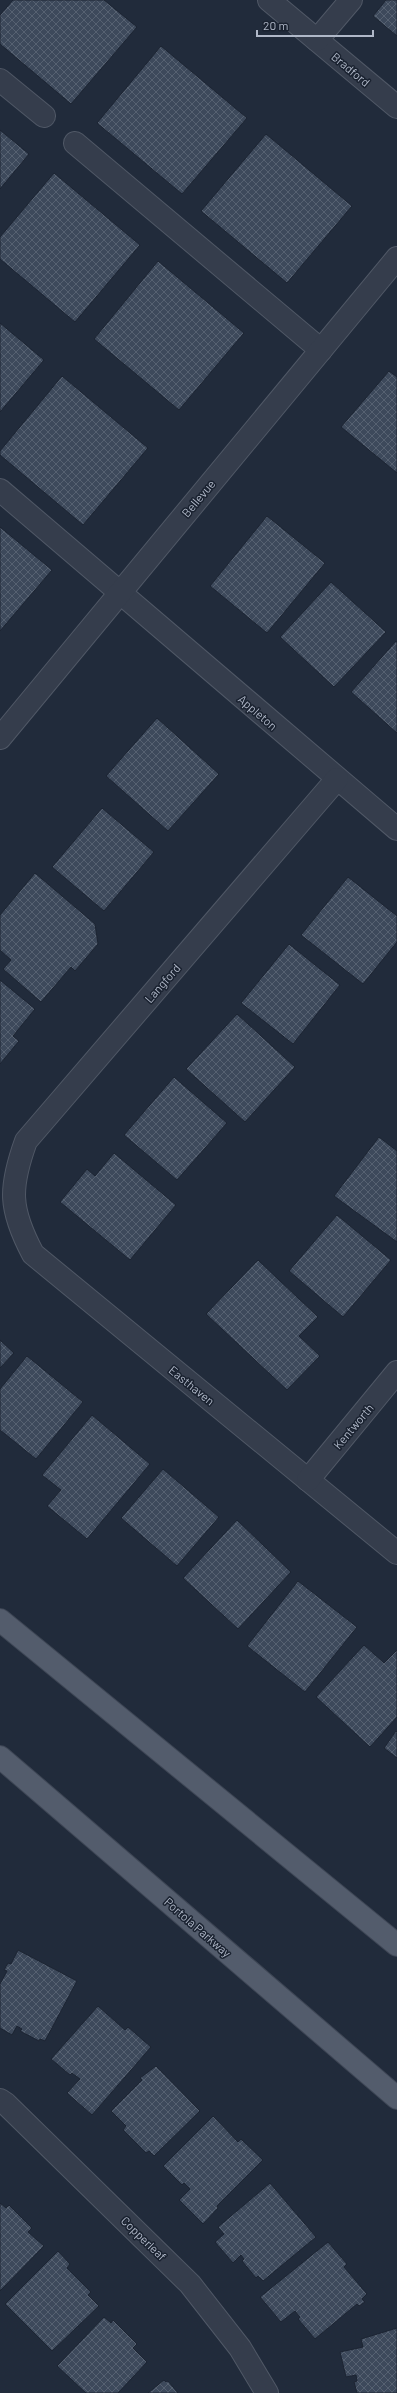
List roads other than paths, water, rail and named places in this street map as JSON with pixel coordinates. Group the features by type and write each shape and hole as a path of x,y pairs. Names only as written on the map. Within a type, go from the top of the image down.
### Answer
{"main road":[{"path":"0,1620 397,1945"},
{"name":"Portola Parkway","path":"0,1757 397,2098"}],"street":[{"name":"Bradford","path":"269,0 397,107"},
{"path":"317,40 351,0"},
{"path":"0,80 44,116"},
{"path":"75,144 321,350"},
{"name":"Bellevue","path":"0,738 321,350 395,264"},
{"name":"Appleton","path":"0,490 397,830"},
{"name":"Langford","path":"13,1199 16,1170 26,1141 337,780"},
{"name":"Easthaven","path":"13,1199 19,1228 33,1254 397,1553"},
{"name":"Kentworth","path":"308,1480 397,1372"},
{"name":"Copperleaf","path":"0,2100 6,2104 190,2284 240,2348 267,2393"}]}
